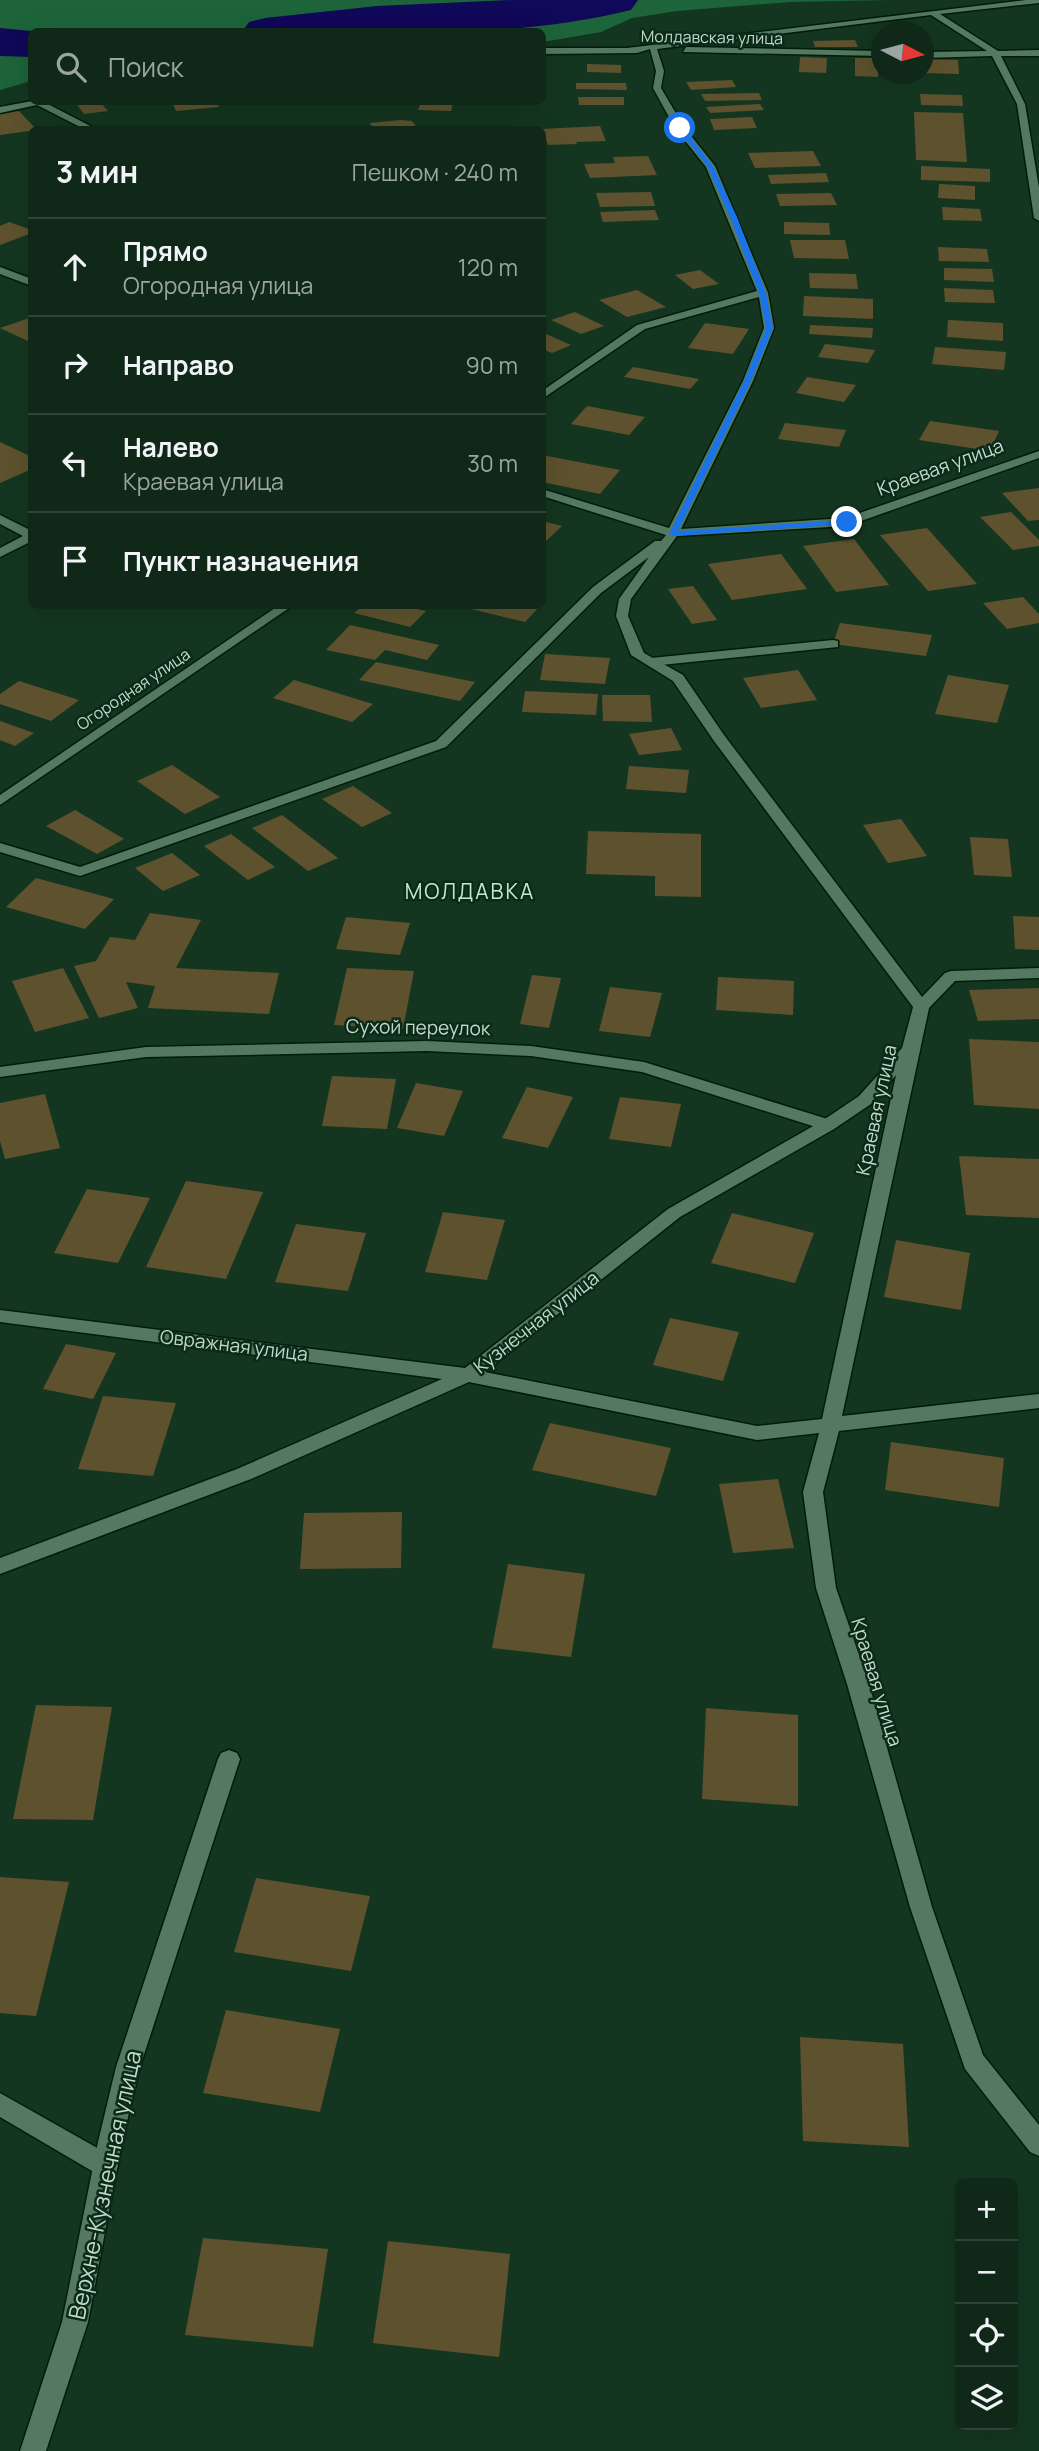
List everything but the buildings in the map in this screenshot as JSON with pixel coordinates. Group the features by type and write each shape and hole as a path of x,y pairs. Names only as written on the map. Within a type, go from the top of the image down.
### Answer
{"street":[{"path":"627,50 764,31 1039,1"},
{"path":"934,14 995,53 1021,104 1039,218"},
{"path":"654,50 660,71 657,88 680,128 710,166 763,293 769,328 748,381 673,534 625,599 622,616 638,655 678,678 719,738 921,1007 951,976 1039,973"},
{"name":"Молдавская улица","path":"546,51 871,54"},
{"path":"934,55 1039,53"},
{"path":"0,110 28,104"},
{"path":"44,105 86,126"},
{"path":"0,270 28,281"},
{"path":"546,393 640,327 763,293"},
{"name":"Краевая улица","path":"673,534 847,522 1039,454"},
{"path":"546,493 673,534"},
{"path":"0,519 28,534"},
{"path":"0,847 80,872 441,744 597,590 673,534"},
{"path":"0,553 28,538"},
{"name":"Огородная улица","path":"0,800 282,609"},
{"path":"651,662 833,644"},
{"name":"Краевая улица","path":"921,1007 831,1423 813,1492 826,1588 858,1684 921,1907 973,2061 1039,2144"},
{"name":"Сухой переулок","path":"0,1072 146,1052 427,1046 531,1051 644,1067 828,1125"},
{"name":"Кузнечная улица","path":"0,1566 244,1474 468,1375 674,1213 828,1125 865,1100 910,1049"},
{"name":"Овражная улица","path":"0,1316 468,1375 757,1433 1039,1401"},
{"name":"Верхне-Кузнечная улица","path":"33,2451 75,2322 128,2067 229,1759"},
{"path":"0,2104 106,2165"}],"green space":[{"path":"0,0 891,0 790,2 677,11 632,18 601,32 546,41 546,28 28,28 28,82 0,90"}],"waterway":[{"path":"302,28 377,20 549,12 615,0"},
{"path":"0,42 28,43"}],"district":[{"name":"МОЛДАВКА","path":"470,892"}],"route":[{"path":"680,128 710,166 733,217 763,293 769,328 748,381 673,534 847,522"}]}
